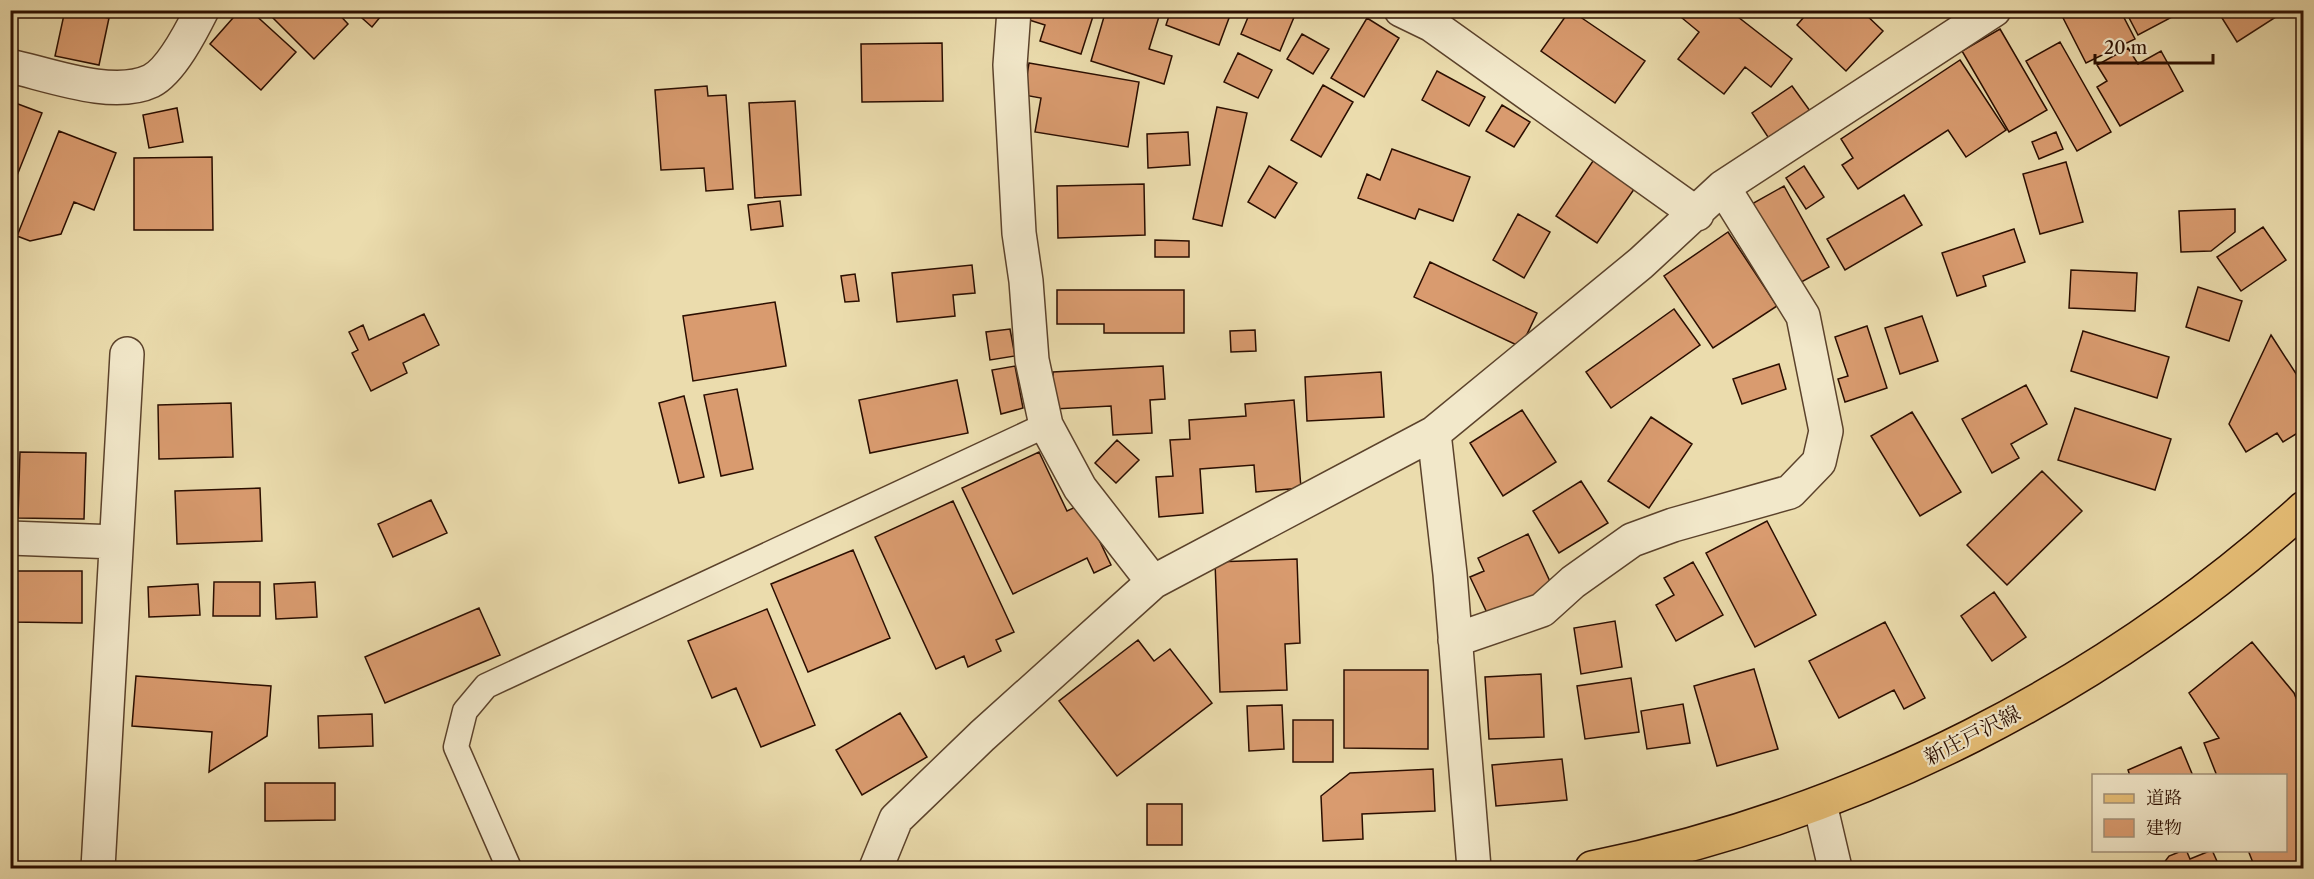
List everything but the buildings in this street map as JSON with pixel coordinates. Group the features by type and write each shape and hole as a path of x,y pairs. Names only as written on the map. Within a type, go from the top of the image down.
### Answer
{"main road":[{"name":"新庄戸沢線","path":"1592,868 1724,837 1820,804 1896,773 1970,738 2104,662 2193,602 2304,508"}],"street":[{"path":"10,66 114,89 152,80 184,46 202,10"},
{"path":"1014,10 1010,65 1019,233 1026,281 1032,360 1046,425 1080,488 1153,582"},
{"path":"1401,10 1432,25 1697,214"},
{"path":"876,868 896,819 982,736 1153,582 1434,433 1697,214 1723,187 1994,10"},
{"path":"1455,640 1542,610 1573,582 1632,540 1790,492 1819,462 1826,431 1803,316 1723,187"},
{"path":"98,868 127,354"},
{"path":"1434,433 1455,640 1474,868"},
{"path":"10,538 116,542"},
{"path":"1820,804 1835,868"}],"lane":[{"path":"509,868 456,747 465,711 486,686 516,670 1046,425"}]}
